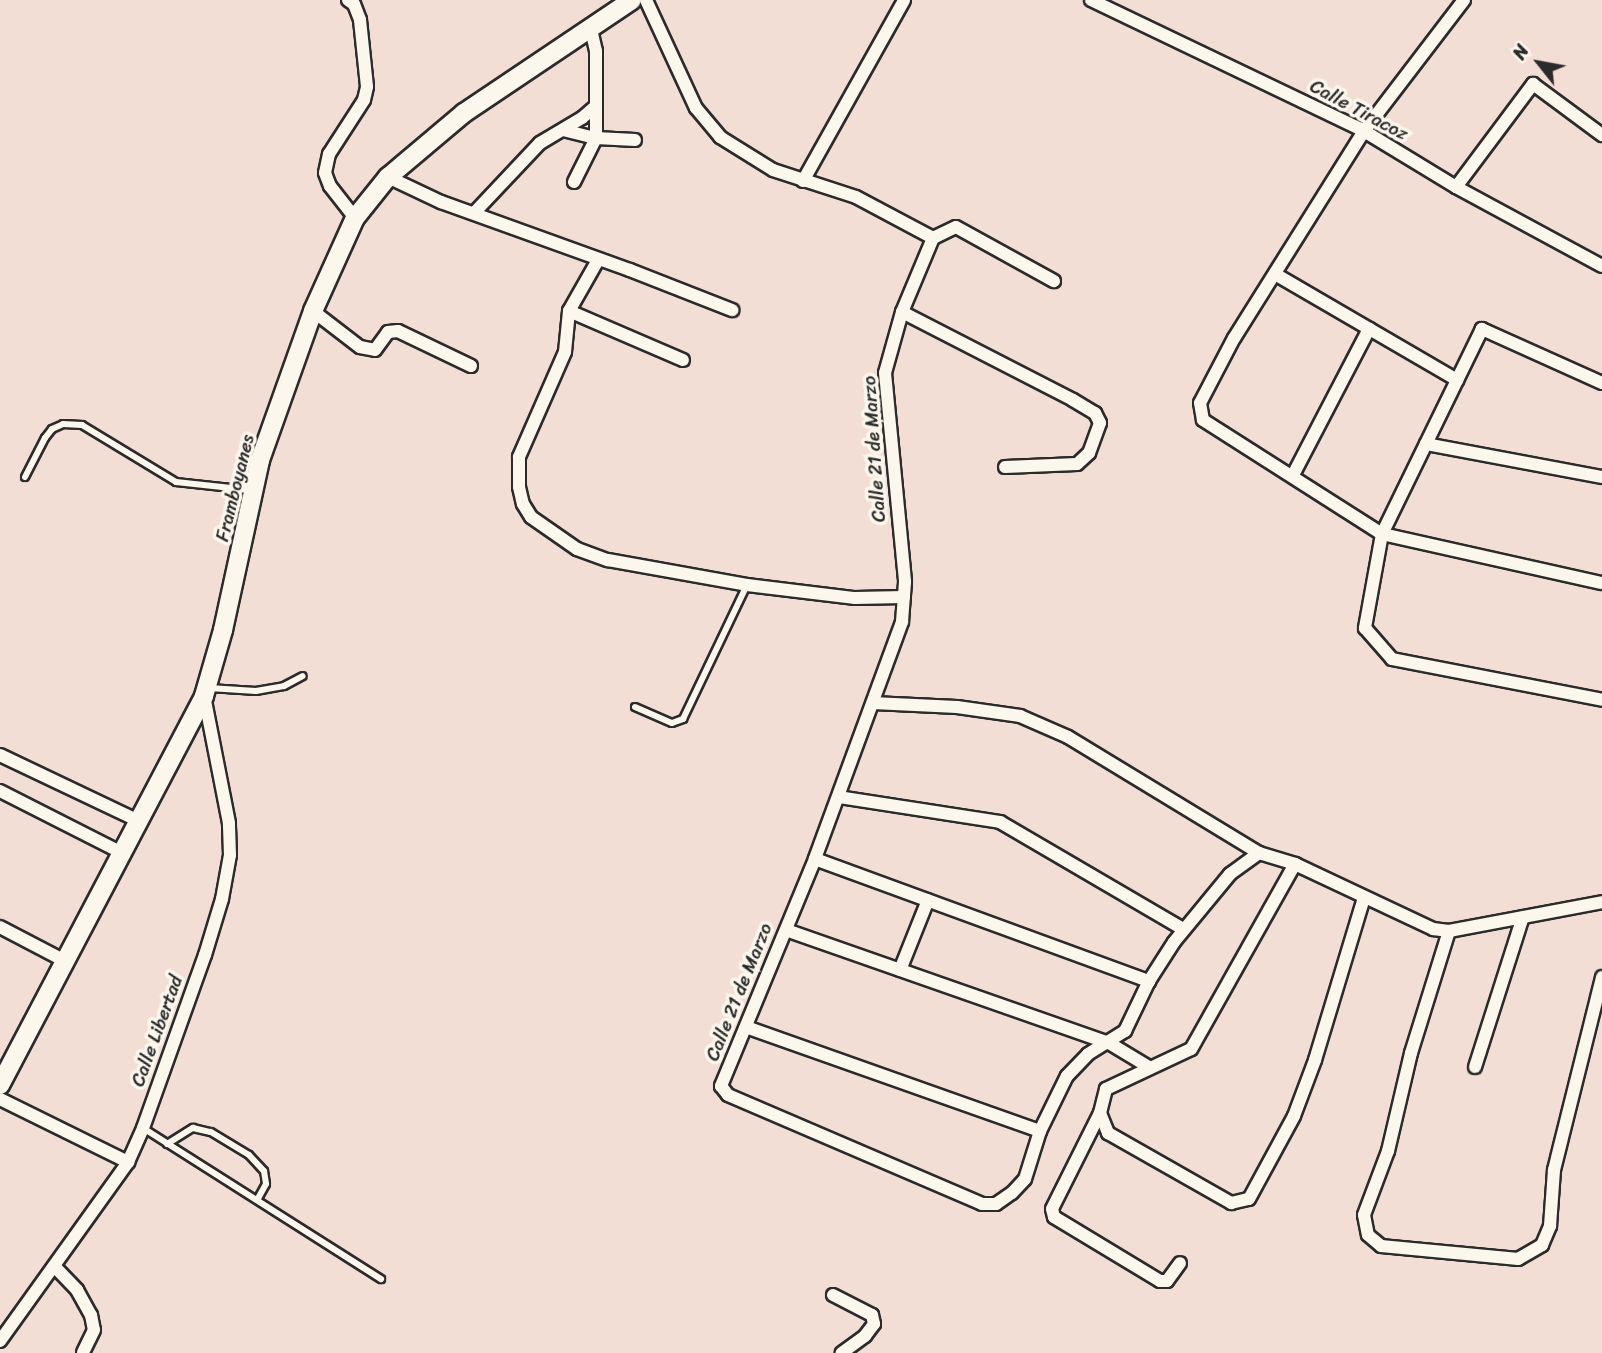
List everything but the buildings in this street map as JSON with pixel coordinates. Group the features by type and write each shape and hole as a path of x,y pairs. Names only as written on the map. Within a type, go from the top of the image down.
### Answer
{"main road":[{"name":"Framboyanes","path":"0,1085 206,692 223,630 260,460 313,311 355,218 388,177 464,113 632,0"}],"street":[{"path":"348,0 354,4 360,20 366,87 364,100 329,154 325,173 330,186 355,218"},
{"path":"646,0 696,108 709,127 773,170 856,197 933,238 956,227 1054,281"},
{"path":"803,181 904,0"},
{"name":"Calle Tiracoz","path":"1091,0 1113,5 1364,131 1456,187 1602,266"},
{"path":"1464,0 1364,131 1234,338 1200,402 1203,420 1382,534 1602,583"},
{"path":"574,183 596,138 598,84 591,30"},
{"path":"1456,187 1533,84 1602,135"},
{"path":"474,214 540,143 596,106"},
{"path":"562,130 596,138 635,140"},
{"path":"388,177 474,214 732,310"},
{"name":"Calle 21 de Marzo","path":"933,238 902,312 886,373 904,597 895,646 815,859 722,1086 728,1095 741,1103 982,1204 996,1204 1012,1193 1024,1179 1040,1131"},
{"path":"598,260 569,311 565,352 519,457 519,487 523,504 531,517 577,549 608,560 747,585 855,598 904,597"},
{"path":"1275,274 1457,380"},
{"path":"313,311 360,347 374,350 388,332 398,331 471,366"},
{"path":"569,311 683,360"},
{"path":"902,312 1095,413 1100,423 1089,453 1077,464 1005,467"},
{"path":"1293,475 1369,329"},
{"path":"1602,383 1482,329 1382,534 1365,628 1392,659 1602,700"},
{"path":"1426,444 1602,477"},
{"name":"Calle Libertad","path":"0,1341 128,1162 143,1128 205,956 222,899 230,855 229,822 206,692"},
{"path":"873,703 957,707 1020,716 1068,737 1259,853 1295,864 1423,926 1449,931 1602,902"},
{"path":"0,755 139,821"},
{"path":"0,791 122,853"},
{"path":"839,797 1000,822 1184,929"},
{"path":"746,1027 1040,1131 1067,1076 1088,1055 1125,1031 1149,981 1184,929 1230,874 1259,853"},
{"path":"815,859 1149,981"},
{"path":"1180,1263 1167,1281 1160,1281 1054,1217 1052,1209 1100,1113 1106,1089 1191,1049 1295,864"},
{"path":"1100,1113 1108,1133 1119,1140 1231,1203 1249,1199 1294,1116 1315,1060 1364,898"},
{"path":"900,970 928,900"},
{"path":"1475,1067 1523,917"},
{"path":"0,927 65,961"},
{"path":"786,930 1109,1043 1149,1068"},
{"path":"1449,931 1411,1053 1388,1151 1364,1215 1368,1235 1381,1246 1518,1259 1542,1245 1550,1226 1554,1170 1602,977"},
{"path":"0,1099 128,1162"},
{"path":"55,1267 77,1290 91,1315 94,1329 83,1353"},
{"path":"833,1296 872,1315 874,1324 865,1336 842,1353"}],"lane":[{"path":"25,477 52,429 63,424 82,425 176,482 255,490"},
{"path":"635,707 671,723 683,719 747,585"},
{"path":"206,692 256,691 284,686 303,676"},
{"path":"143,1128 381,1279"},
{"path":"167,1144 193,1128 211,1132 239,1149 264,1171 267,1184 257,1200"}]}
